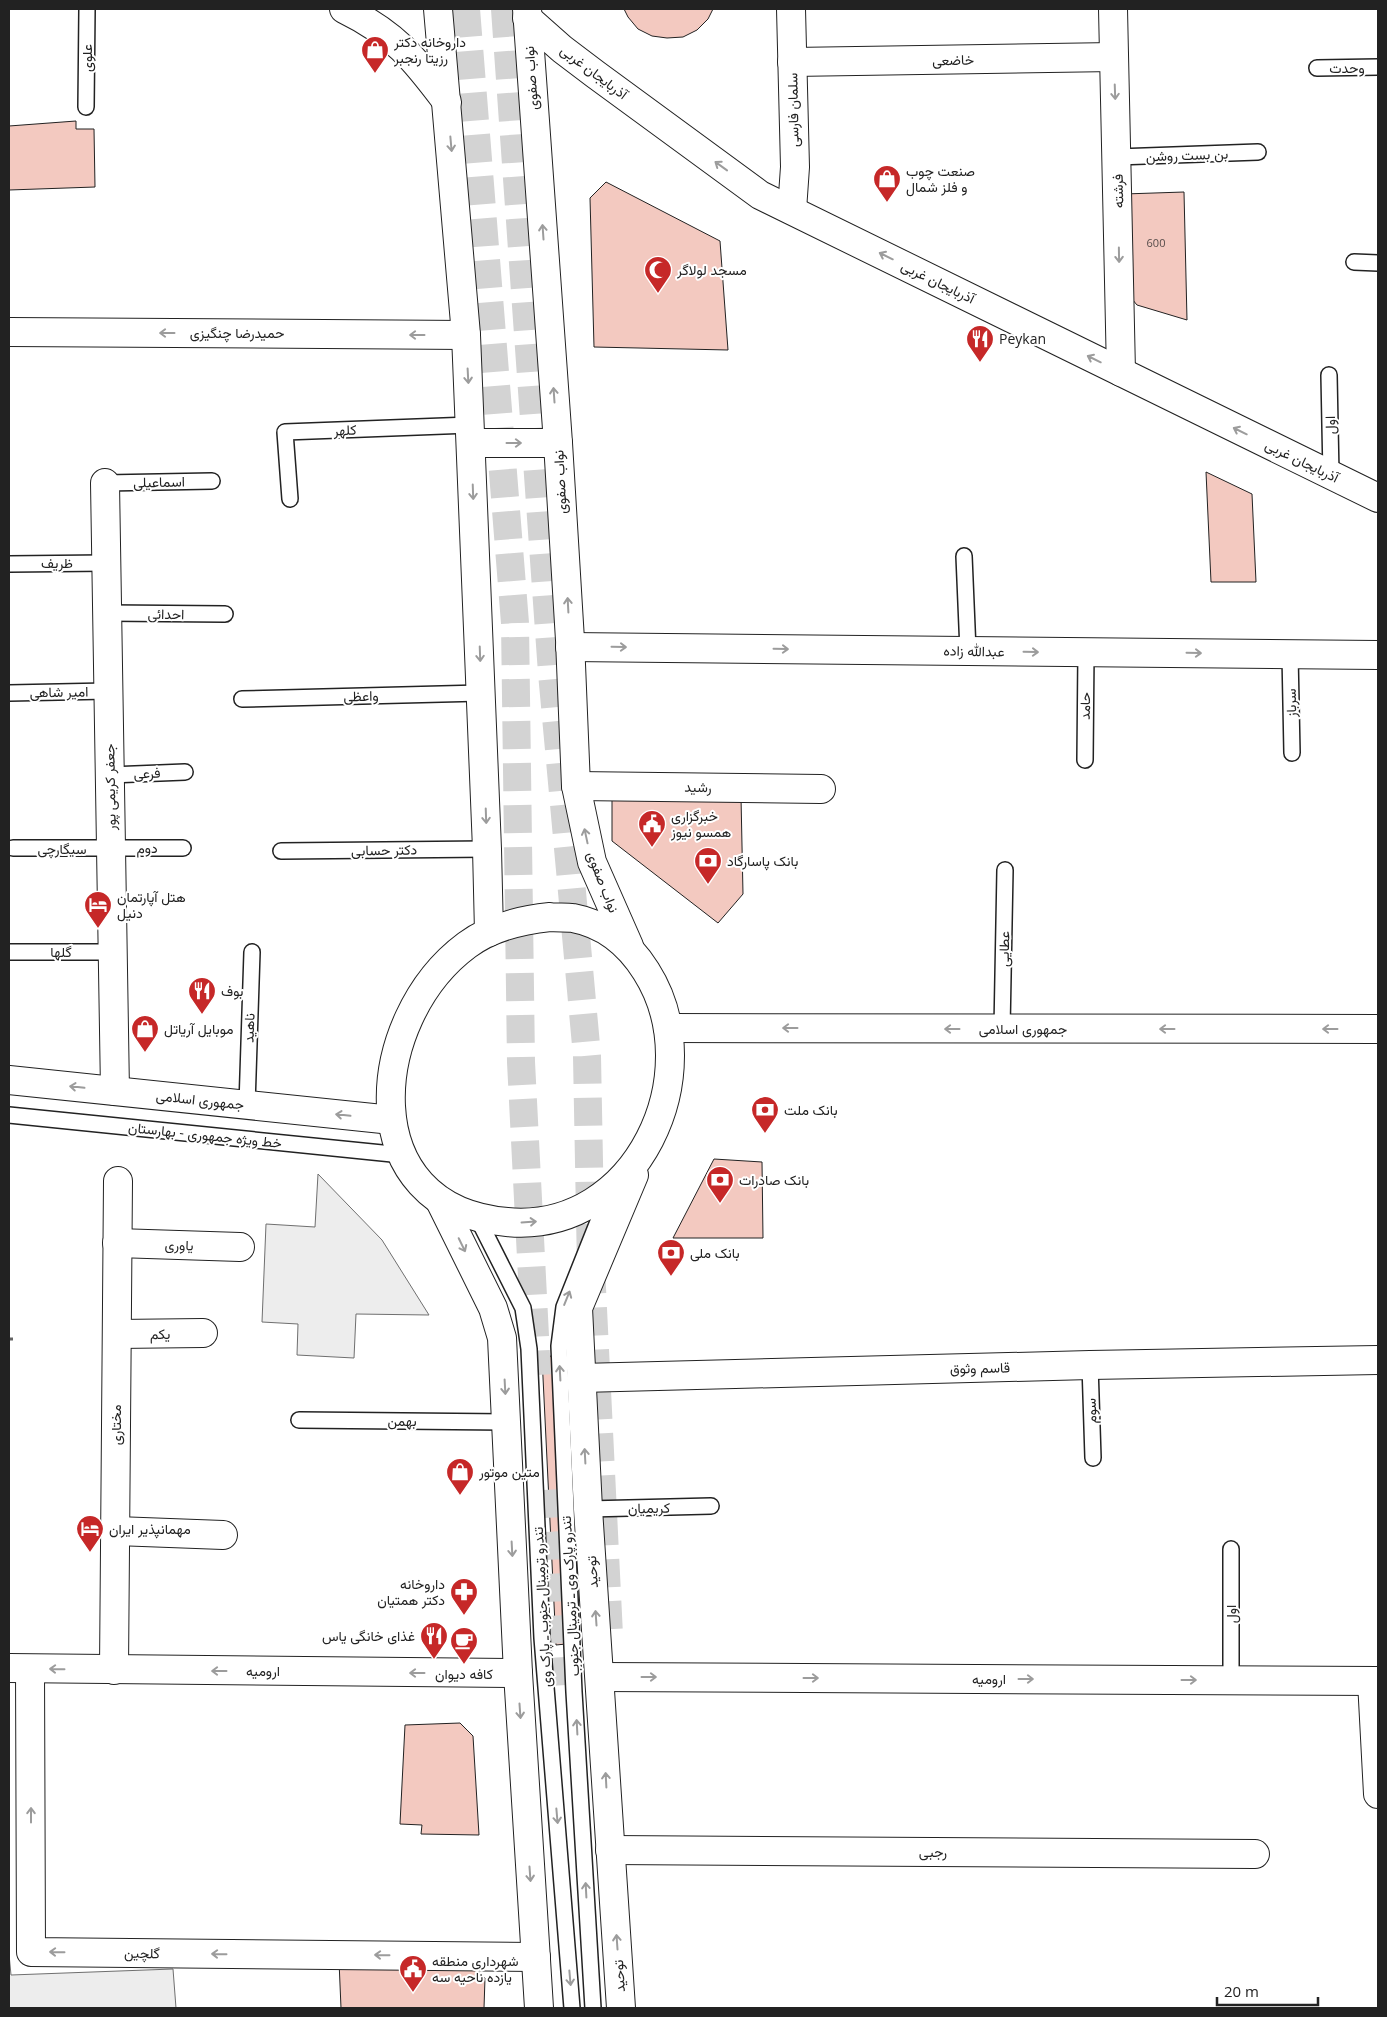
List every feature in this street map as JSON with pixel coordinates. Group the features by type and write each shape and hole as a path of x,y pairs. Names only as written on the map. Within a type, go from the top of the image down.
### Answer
{"street":[{"path":"344,9 384,31 404,48 447,102"},
{"path":"438,9 466,335 489,932"},
{"name":"سلمان فارسی","path":"791,9 794,167 792,210"},
{"name":"فرشته","path":"1113,9 1122,372"},
{"name":"آذربایجان غربی","path":"527,14 582,64 760,195 1378,498"},
{"name":"نواب صفوی","path":"527,14 558,443 576,786 592,862 629,946"},
{"name":"خاضعی","path":"792,62 1114,57"},
{"name":"حمیدرضا چنگیزی","path":"9,332 466,335"},
{"path":"470,434 558,443"},
{"name":"جعفر کریمی پور","path":"105,483 115,1091"},
{"name":"عبدالله زاده","path":"570,647 1378,655"},
{"name":"رشید","path":"576,786 821,789"},
{"path":"572,918 610,932 629,946 652,979 662,1001 671,1053 669,1078 660,1116 644,1149 629,1172 610,1192 584,1209 557,1218 531,1222 509,1223 477,1217 440,1201 411,1172 395,1140 392,1120 392,1080 403,1030 416,1004 432,980 468,944 489,932 527,919 572,918"},
{"name":"جمهوری اسلامی","path":"668,1028 1378,1029"},
{"name":"جمهوری اسلامی","path":"9,1080 392,1120"},
{"name":"توحید","path":"621,2008 588,1509 578,1308 644,1149"},
{"name":"مختاری","path":"114,1670 118,1180"},
{"path":"440,1201 492,1308 502,1338 518,1673 539,2008"},
{"name":"یاوری","path":"117,1243 240,1247"},
{"name":"یکم","path":"117,1334 203,1333"},
{"name":"قاسم وثوق","path":"581,1378 1090,1365 1378,1360"},
{"path":"116,1531 223,1535"},
{"name":"ارومیه","path":"20,1669 518,1673"},
{"name":"گلچین","path":"20,1669 31,1952 536,1957"},
{"name":"ارومیه","path":"600,1677 1375,1681"},
{"path":"1375,1681 1378,1794"},
{"name":"رجبی","path":"610,1850 1255,1854"}],"lane":[{"name":"علوی","path":"86,107 87,9"},
{"name":"وحدت","path":"1317,68 1378,67"},
{"name":"بن بست روشن","path":"1117,157 1258,152"},
{"path":"1354,262 1378,263"},
{"name":"اول","path":"1329,374 1331,475"},
{"name":"کلهر","path":"290,499 285,432 470,434"},
{"name":"اسماعیلی","path":"105,483 212,481"},
{"path":"964,556 968,651"},
{"name":"ظریف","path":"9,564 106,563"},
{"name":"احدائی","path":"107,613 225,614"},
{"name":"حامد","path":"1085,760 1086,652"},
{"name":"سرباز","path":"1290,654 1292,753"},
{"name":"امیر شاهی","path":"9,693 108,691"},
{"name":"واعظی","path":"242,699 481,693"},
{"name":"فرعی","path":"110,774 185,772"},
{"name":"سیگارچی","path":"13,848 111,849"},
{"name":"دوم","path":"111,849 183,848"},
{"name":"دکتر حسابی","path":"281,851 487,849"},
{"name":"عطایی","path":"1002,1029 1005,870"},
{"name":"گلها","path":"9,952 112,952"},
{"name":"ناهید","path":"247,1104 252,952"},
{"name":"خط ویژه جمهوری - بهارستان","path":"9,1115 402,1155"},
{"name":"تندرو پارک وی ـ ترمینال جنوب","path":"593,2008 574,1692 559,1346 564,1307 610,1192"},
{"name":"تندرو ترمینال جنوب ـ پارک وی","path":"477,1217 523,1308 528,1348 542,1638 572,2008"},
{"name":"سوم","path":"1090,1365 1093,1458"},
{"name":"بهمن","path":"298,1420 506,1422"},
{"name":"کریمیان","path":"588,1509 711,1506"},
{"name":"اول","path":"1231,1548 1231,1680"}],"path":[{"path":"9,1339 14,1340"}],"shaded area":[{"path":"318,1174 382,1240 429,1315 356,1314 354,1358 297,1355 298,1324 262,1322 266,1224 315,1227"},
{"path":"9,1954 11,1975 173,1969 176,2008 9,2008"}],"building":[{"path":"624,9 713,9 708,19 697,30 683,37 667,38 652,36 638,29"},
{"path":"76,121 76,129 94,129 95,187 9,190 9,126"},
{"name":"مسجد لولاگر","path":"606,182 720,241 728,350 594,347 590,198"},
{"path":"1184,192 1187,320 1137,305 1127,293 1124,194"},
{"path":"1206,472 1252,494 1256,582 1211,582"},
{"path":"612,795 741,797 743,894 718,923 612,841"},
{"path":"714,1159 762,1162 763,1238 673,1238"},
{"path":"552,1356 566,1644 556,1645 542,1357"},
{"path":"460,1723 473,1736 479,1835 421,1834 422,1825 400,1824 405,1725"},
{"name":"شهرداری منطقه یازده ناحیه سه","path":"339,1961 468,1961 485,1978 484,2008 341,2008"}],"tunnel":[{"path":"466,9 515,623 521,1062 537,1375"},
{"path":"505,9 552,673 587,1056 591,1268 609,1635"},
{"path":"543,1490 553,1692"}],"place":[{"name":"داروخانه دکتر رزیتا رنجبر","path":"375,74"},
{"name":"صنعت چوب و فلز شمال","path":"887,203"},
{"name":"مسجد لولاگر","path":"658,294"},
{"name":"Peykan","path":"980,363"},
{"name":"خبرگزاری همسو نیوز","path":"652,848"},
{"name":"بانک پاسارگاد","path":"708,885"},
{"name":"هتل آپارتمان دنیل","path":"98,929"},
{"name":"بوف","path":"202,1015"},
{"name":"موبایل آریاتل","path":"145,1053"},
{"name":"بانک ملت","path":"765,1134"},
{"name":"بانک صادرات","path":"720,1204"},
{"name":"بانک ملی","path":"671,1277"},
{"name":"متین موتور","path":"460,1496"},
{"name":"مهمانپذیر ایران","path":"90,1553"},
{"name":"داروخانه دکتر همتیان","path":"464,1616"},
{"name":"غذای خانگی یاس","path":"434,1660"},
{"name":"کافه دیوان","path":"464,1665"},
{"name":"شهرداری منطقه یازده ناحیه سه","path":"413,1993"}]}
